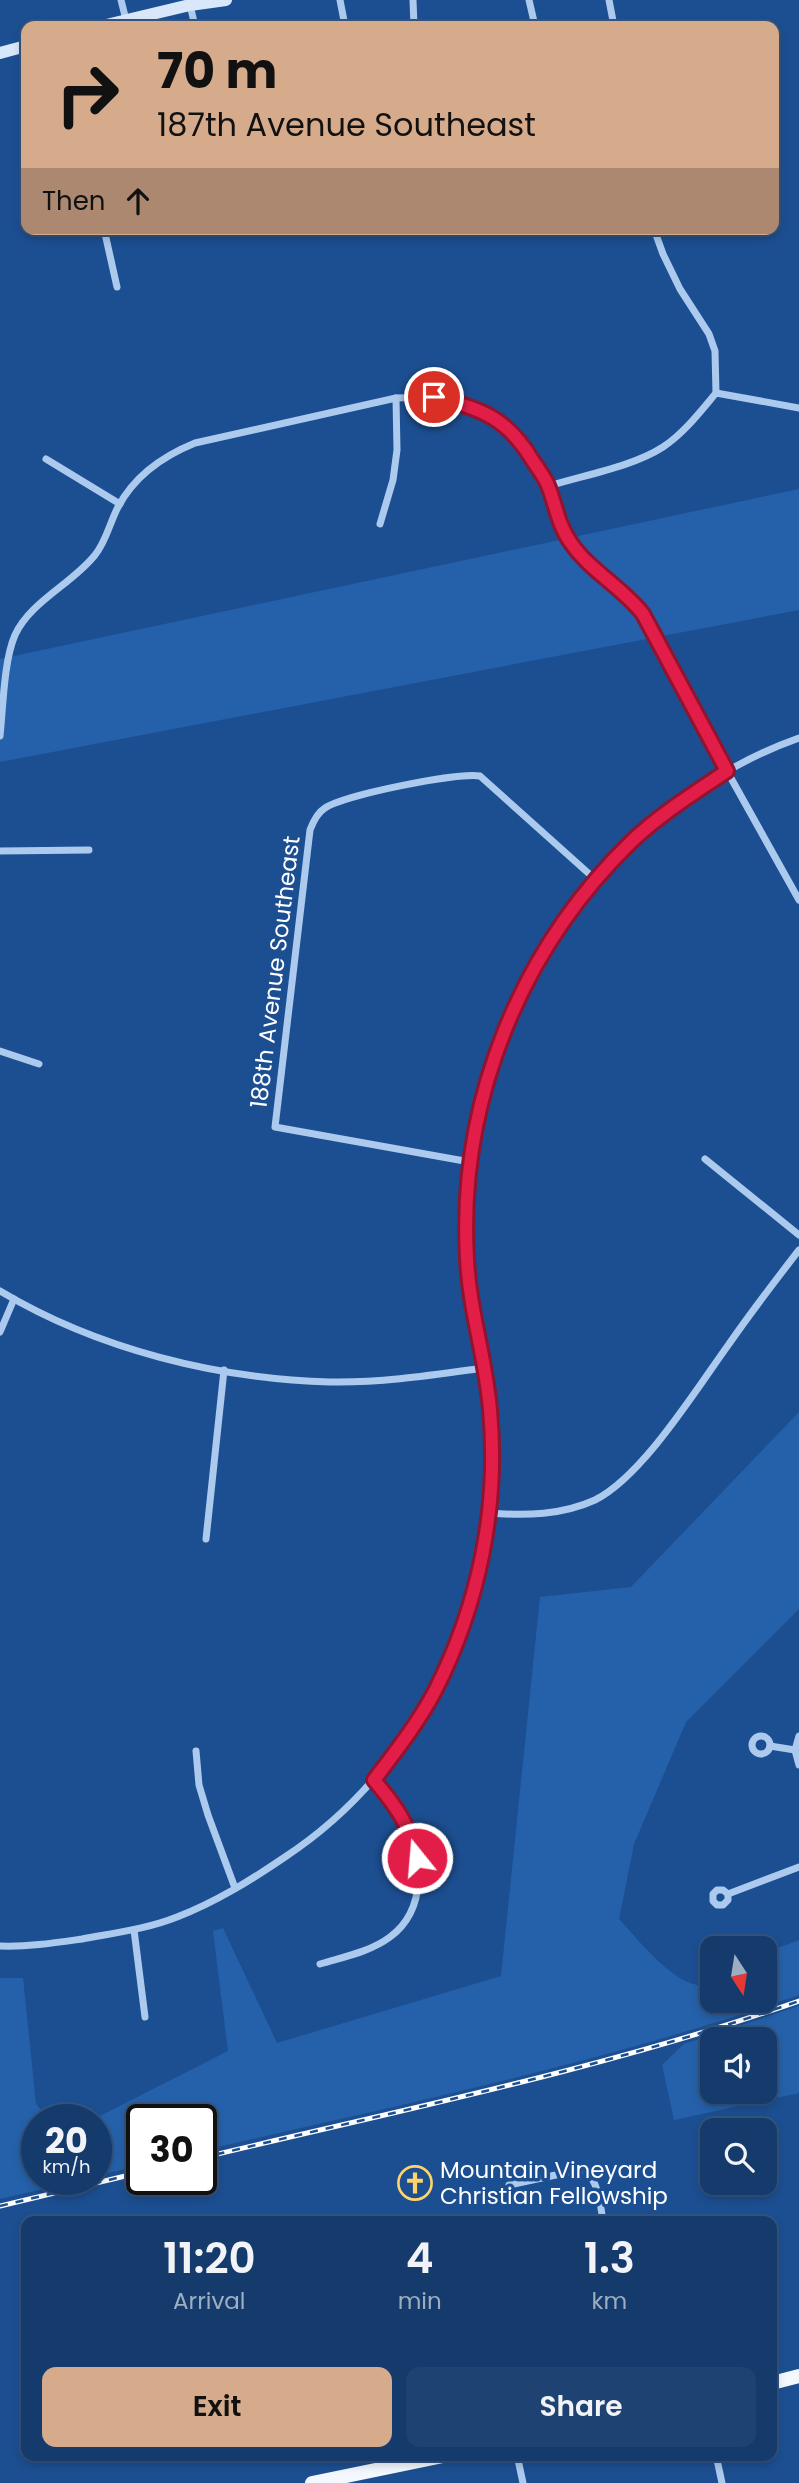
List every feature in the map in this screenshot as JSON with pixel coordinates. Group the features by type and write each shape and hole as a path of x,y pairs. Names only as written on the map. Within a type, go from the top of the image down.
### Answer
{"main road":[{"path":"777,2382 799,2376"},
{"path":"312,2483 420,2461"}],"street":[{"path":"121,0 126,20"},
{"path":"122,21 190,5 226,0"},
{"path":"340,0 344,21"},
{"path":"413,0 414,21"},
{"path":"529,0 534,21"},
{"path":"608,0 613,21"},
{"path":"190,5 194,21"},
{"path":"0,53 21,47"},
{"path":"105,235 117,288"},
{"path":"549,486 636,460 663,447 684,431 716,393 717,366 712,342 680,289 656,235"},
{"path":"716,393 799,408"},
{"path":"0,736 10,650 21,624 96,554 120,504 151,466 195,443 396,398 434,397 478,409 497,419 522,442 549,486 558,518 569,541 586,560 632,599 643,614 799,900"},
{"path":"380,524 393,480 397,450 396,398"},
{"path":"46,459 120,504"},
{"path":"0,1946 47,1945 134,1930 176,1917 235,1888 295,1850 345,1811 406,1739 440,1680 459,1636 478,1576 491,1513 492,1442 467,1259 470,1162 477,1120 494,1059 519,998 561,923 632,841 675,806 727,771 762,752 799,737"},
{"name":"188th Avenue Southeast","path":"470,1162 275,1127 313,822 324,808 348,798 455,775 480,776 596,880"},
{"path":"0,851 89,850"},
{"path":"0,1051 39,1064"},
{"path":"705,1159 799,1235"},
{"path":"491,1513 523,1516 566,1509 594,1500 619,1483 666,1431 799,1250"},
{"path":"0,1291 91,1335 173,1360 224,1370 330,1382 396,1379 484,1368"},
{"path":"0,1332 14,1299"},
{"path":"206,1539 224,1370"},
{"path":"799,1736 794,1750 799,1765"},
{"path":"770,1746 794,1750"},
{"path":"196,1751 199,1784 235,1888"},
{"path":"320,1964 369,1949 389,1938 401,1929 418,1895 419,1877 412,1836 404,1818 374,1780"},
{"path":"728,1894 799,1867"},
{"path":"134,1930 145,2017"},
{"path":"509,2185 579,2170 586,2171 597,2189 602,2216"},
{"path":"518,2461 523,2483"},
{"path":"717,2461 722,2483"}],"shaded area":[{"path":"799,489 799,610 0,762 0,659"},
{"path":"799,1412 799,1609 686,1722 634,1844 619,1919 661,1964 687,1982 700,1986 700,2013 744,2013 577,2062 217,2147 217,2104 126,2104 126,2169 112,2172 112,2110 228,2051 213,1931 223,1928 277,2043 501,1976 540,1597 631,1587"},
{"path":"799,1940 799,1995 777,2002 777,1948"},
{"path":"0,1978 23,1978 36,2104 21,2104 21,2194 0,2199"},
{"path":"799,2006 799,2093 777,2098 777,2027 735,2027"},
{"path":"700,2039 700,2104 748,2104 674,2120 662,2065 684,2044"}],"railway":[{"path":"217,2154 577,2068 799,2001"},
{"path":"0,2206 126,2176"}],"place":[{"name":"Mountain Vineyard Christian Fellowship","path":"415,2183"}],"route":[{"path":"417,1858 404,1818 374,1780 406,1739 435,1691 459,1636 478,1576 491,1513 490,1407 470,1289 467,1227 471,1153 494,1059 519,998 561,923 632,841 675,806 727,771 643,614 632,599 576,551 569,541 558,518 549,486 522,442 497,419 478,409 434,397"}]}
